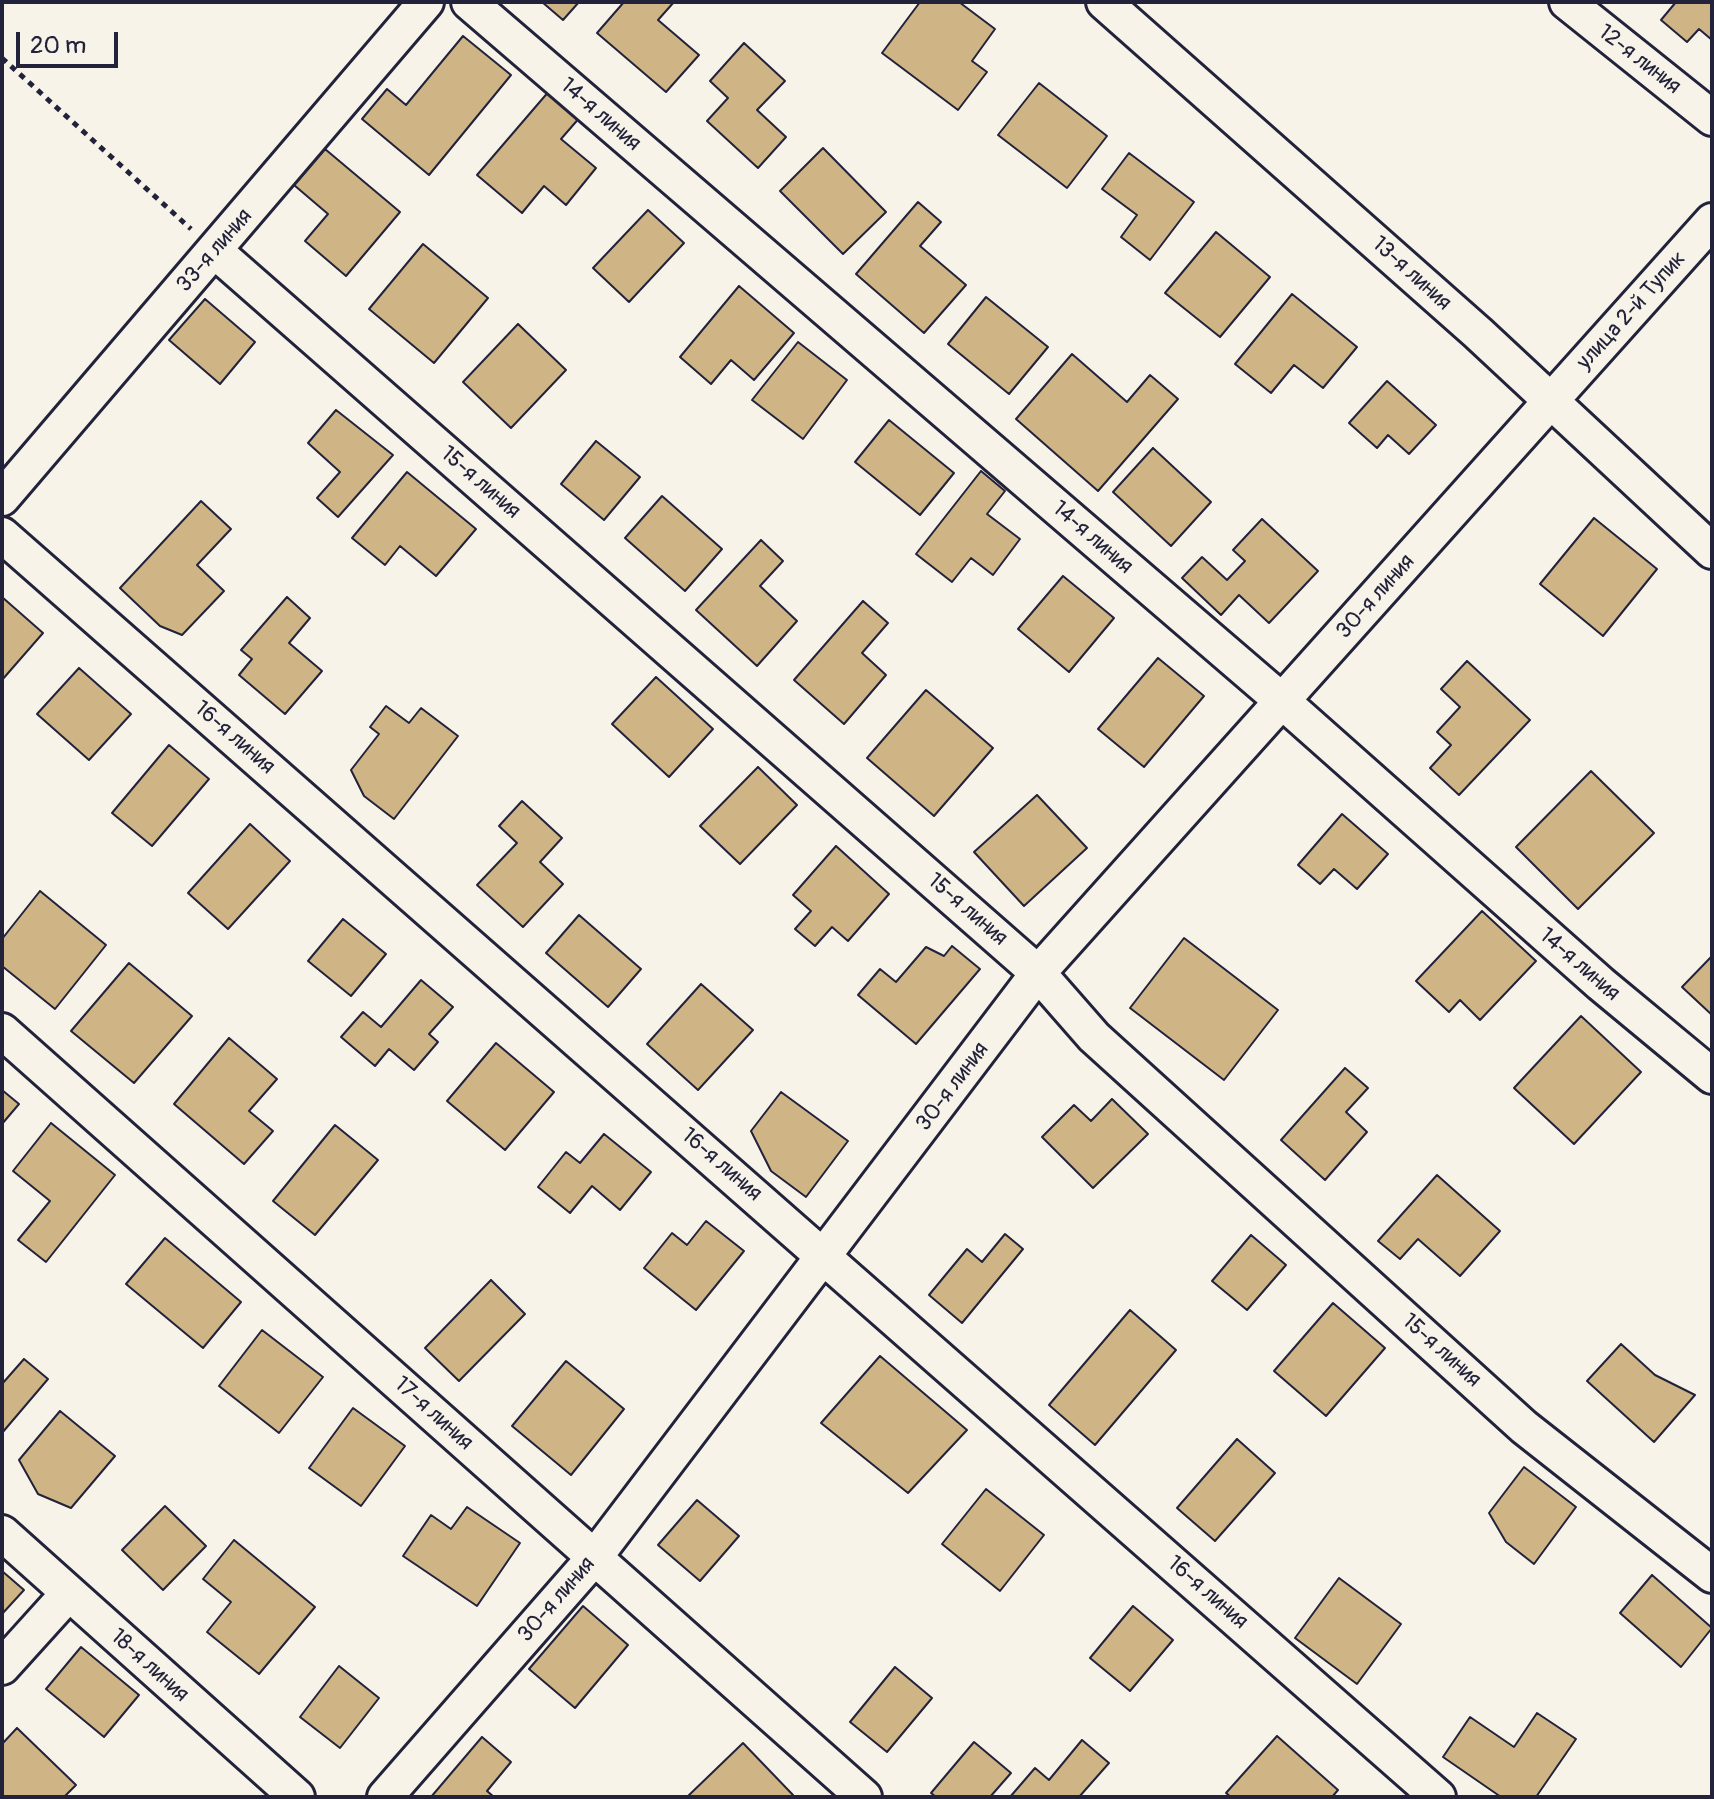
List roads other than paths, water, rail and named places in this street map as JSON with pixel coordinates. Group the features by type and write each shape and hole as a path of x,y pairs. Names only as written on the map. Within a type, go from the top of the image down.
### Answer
{"street":[{"name":"33-я линия","path":"2,498 426,2"},
{"name":"14-я линия","path":"469,2 1282,701 1601,984 1712,1076"},
{"name":"13-я линия","path":"1104,2 1551,402 1712,551"},
{"name":"12-я линия","path":"1567,2 1712,118"},
{"name":"улица 2-й Тупик","path":"1551,402 1712,221"},
{"name":"15-я линия","path":"215,251 1038,973 1094,1037 1524,1427 1712,1575"},
{"name":"30-я линия","path":"385,1797 594,1558 1038,973 1551,402"},
{"name":"16-я линия","path":"2,535 1438,1797"},
{"name":"17-я линия","path":"2,1031 864,1797"},
{"name":"18-я линия","path":"2,1533 297,1797"},
{"path":"2,1667 68,1594"}]}
